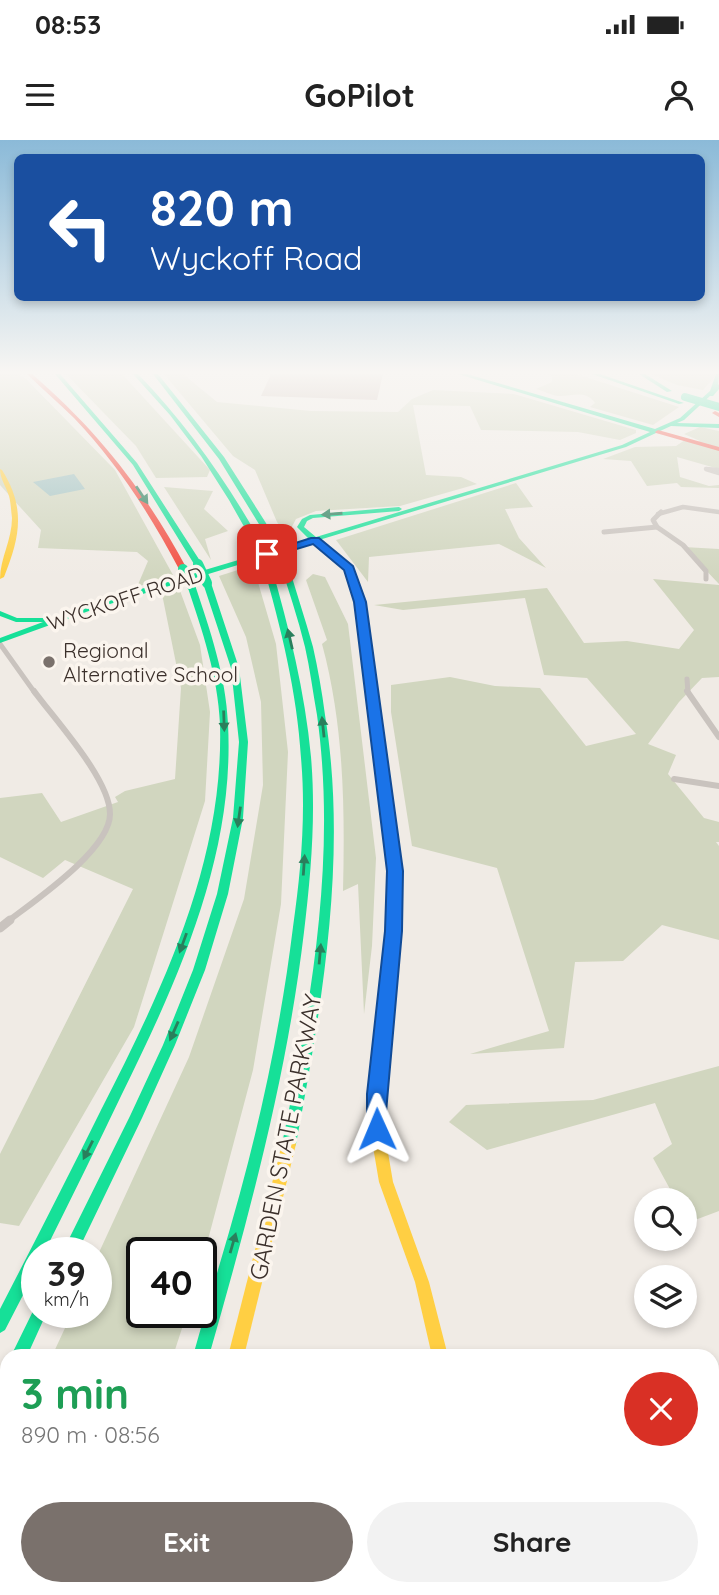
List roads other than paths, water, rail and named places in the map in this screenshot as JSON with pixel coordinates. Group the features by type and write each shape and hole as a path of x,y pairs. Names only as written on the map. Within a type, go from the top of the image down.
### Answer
{"main road":[{"path":"0,1325 149,1026 190,926 207,869 224,773 225,719 215,648 191,585 148,503 101,442"},
{"path":"77,1237 179,1020 215,922 234,847 244,773 242,691 232,646 198,564 159,496 116,442"},
{"name":"GARDEN STATE PARKWAY","path":"196,442 259,546 267,565 288,630 301,702 306,774 302,894 287,1006 263,1124 203,1349"},
{"name":"GARDEN STATE PARKWAY","path":"209,442 274,541 283,561 307,635 322,718 327,774 326,886 317,981 292,1132 238,1349"},
{"name":"WYCKOFF ROAD","path":"0,643 55,619 633,442"},
{"path":"694,442 719,449"},
{"path":"0,471 14,494 18,512 16,529 0,577"},
{"path":"425,507 312,516 304,520 300,527 349,569 360,602 395,871 394,931 376,1094 377,1129 386,1182 422,1282 438,1349"},
{"path":"0,613 16,620 55,619"},
{"path":"22,1349 32,1328"}],"street":[{"path":"706,579 706,572 685,548 657,527 654,517 668,509 719,512"},
{"path":"604,532 657,527"},
{"path":"0,643 97,777 107,796 110,819 100,838 74,868 0,928"},
{"path":"687,680 687,691 719,737"},
{"path":"674,779 719,786"}],"water":[{"path":"74,474 85,489 50,496 33,482"}],"place":[{"name":"Regional Alternative School","path":"49,662"}]}
